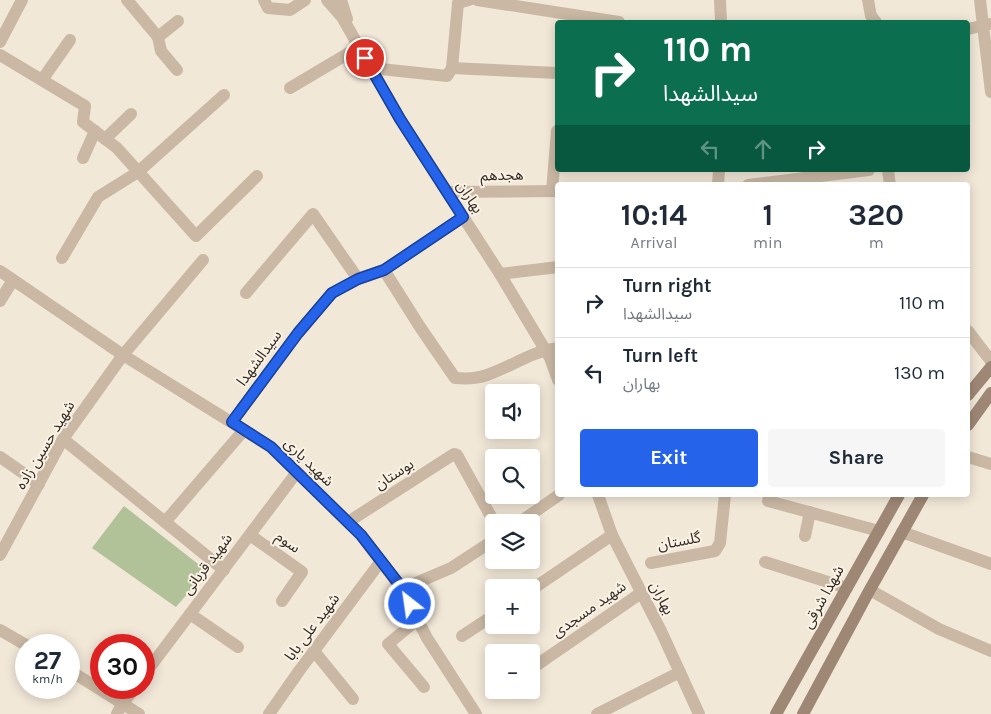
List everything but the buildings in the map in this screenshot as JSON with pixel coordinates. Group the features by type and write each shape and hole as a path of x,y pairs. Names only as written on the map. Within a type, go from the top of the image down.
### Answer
{"main road":[{"path":"970,388 991,367"},
{"path":"970,422 991,393"},
{"name":"شهدا شرقی","path":"776,714 898,497"},
{"path":"803,714 922,497"}],"street":[{"path":"2,34 22,0"},
{"path":"127,0 158,37 161,51 177,70"},
{"path":"264,0 268,8 290,10 304,0"},
{"name":"بهاران","path":"327,0 342,16 400,119 551,349 555,367"},
{"name":"بهاران","path":"341,0 351,34"},
{"path":"371,68 447,76 452,68 458,3 468,0"},
{"path":"477,0 542,5 610,20"},
{"path":"720,0 721,20"},
{"path":"868,0 873,20"},
{"path":"980,0 987,25 991,92"},
{"path":"158,37 178,21"},
{"path":"970,29 987,25"},
{"path":"42,80 70,40"},
{"path":"290,88 359,47"},
{"path":"0,55 85,106 83,122 118,148 196,236 257,176"},
{"path":"452,68 555,73"},
{"path":"62,258 98,197 138,172 224,95"},
{"path":"83,158 100,135 131,114"},
{"path":"765,182 809,174 839,172"},
{"name":"هجدهم","path":"447,192 555,191"},
{"path":"246,293 313,214 358,279"},
{"name":"سیدالشهدا","path":"232,422 298,333 332,293 358,279 384,270 463,217"},
{"name":"شهید حسین زاده","path":"0,555 63,439 123,355 203,260"},
{"path":"500,274 555,267"},
{"path":"384,270 455,378 470,379 486,376 551,349"},
{"name":"شهید یاری","path":"0,271 123,355 271,447 361,535 402,588 427,638 469,711"},
{"path":"0,301 13,280"},
{"path":"970,334 991,361"},
{"path":"165,522 244,430"},
{"path":"63,439 224,570"},
{"name":"بوستان","path":"348,522 454,454 458,455 490,514"},
{"path":"0,457 39,484"},
{"path":"970,458 991,464"},
{"name":"شهید قربانی","path":"155,660 297,472"},
{"path":"532,514 556,497"},
{"name":"بهاران","path":"599,497 612,535 699,714"},
{"name":"گلستان","path":"651,563 715,551 720,543 725,497"},
{"path":"769,497 768,501 879,531"},
{"path":"805,536 810,512"},
{"path":"902,532 991,564"},
{"name":"سوم","path":"250,535 302,572 282,601"},
{"path":"540,584 612,535"},
{"path":"402,588 451,568 485,546"},
{"name":"شهید علی بابا","path":"270,714 381,561"},
{"path":"765,562 847,588"},
{"path":"870,590 939,630 991,651"},
{"name":"شهید مسجدی","path":"540,663 641,593"},
{"path":"190,614 238,647"},
{"path":"418,619 388,644 424,687"},
{"path":"462,636 485,621"},
{"path":"0,630 15,639"},
{"path":"314,651 353,699"},
{"path":"597,714 680,672"},
{"path":"80,678 120,709 139,714"}],"green space":[{"path":"124,506 207,571 176,607 92,548"}],"route":[{"path":"365,58 400,119 463,217 384,270 358,279 332,293 298,333 232,422 271,447 361,535 402,588 410,604"}]}
